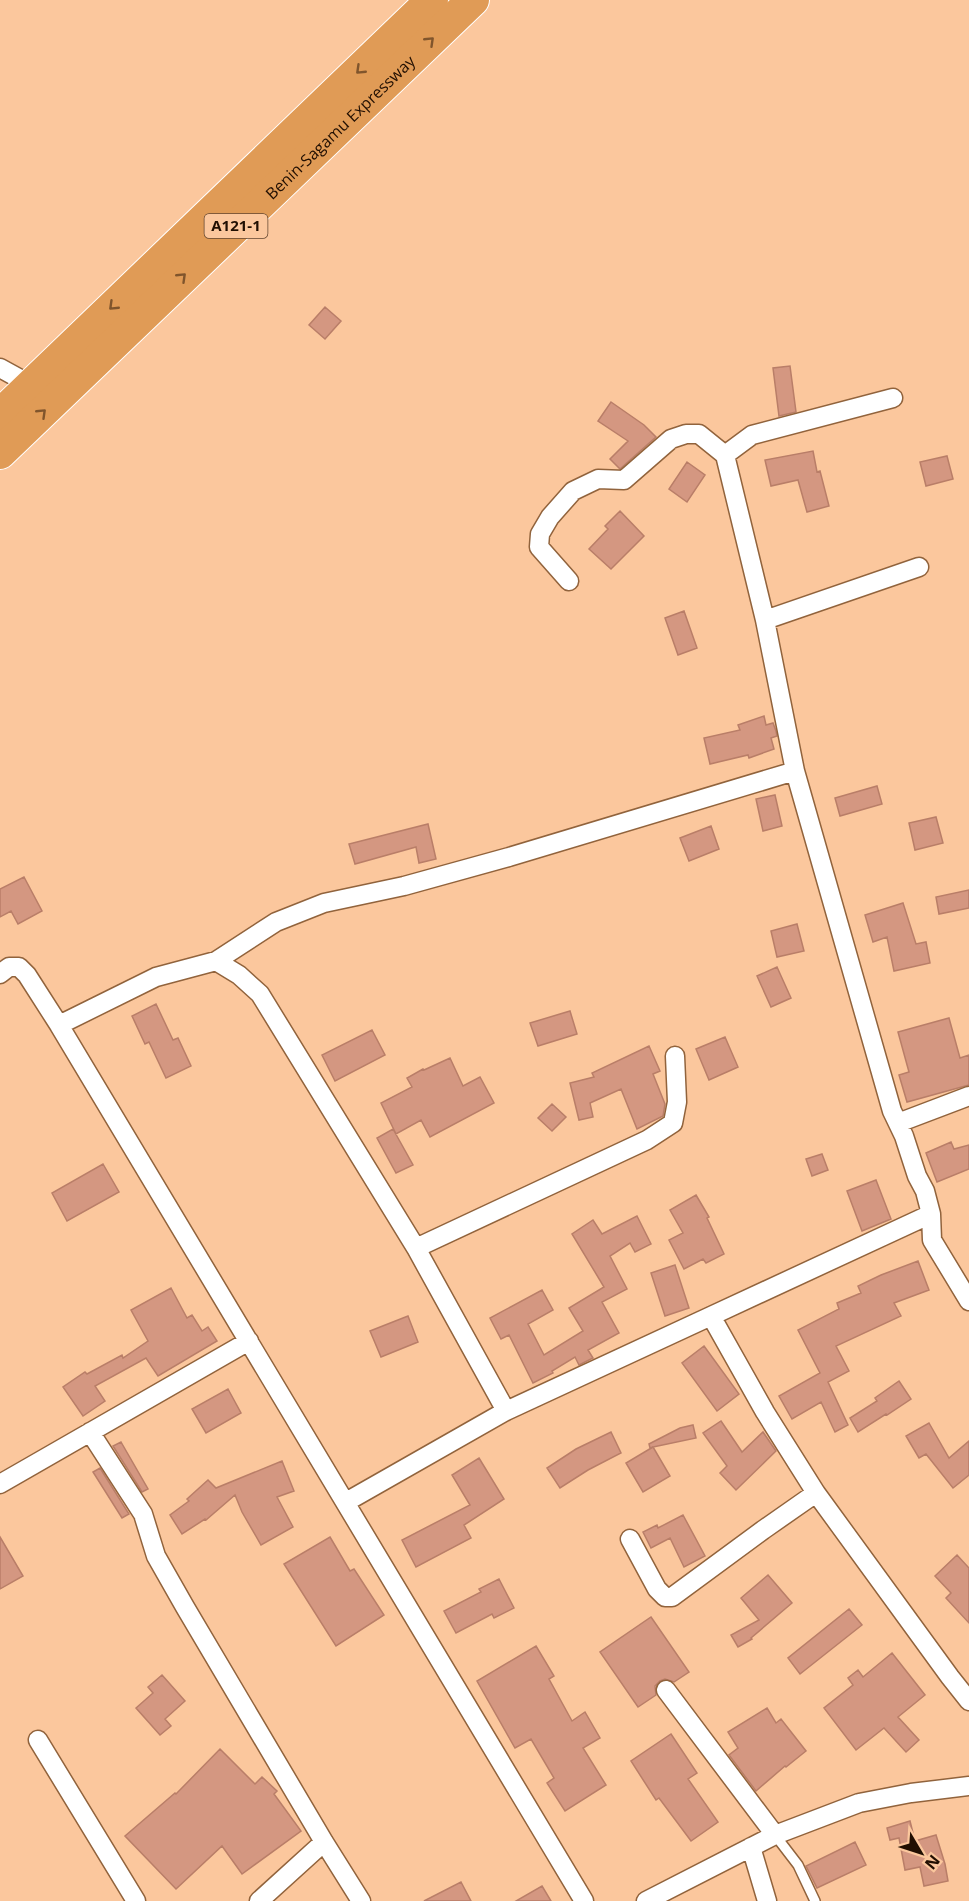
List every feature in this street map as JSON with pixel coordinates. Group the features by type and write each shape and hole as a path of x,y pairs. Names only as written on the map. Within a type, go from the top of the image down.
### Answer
{"highway":[{"name":"Benin-Sagamu Expressway","path":"0,416 432,0"},
{"name":"Benin-Sagamu Expressway","path":"0,453 473,0"}],"street":[{"path":"0,368 31,385"},
{"path":"725,455 752,435 893,398"},
{"path":"569,581 539,548 539,541 540,534 550,517 573,491 598,479 624,480 671,439 686,434 699,434 725,455 765,620 795,771 889,1100 917,1176 925,1191 931,1214 933,1240 969,1301"},
{"path":"765,620 919,567"},
{"path":"59,1025 156,977 216,961 276,922 324,903 404,886 509,857 795,771"},
{"path":"216,961 239,975 260,994 416,1248 506,1411"},
{"path":"0,974 9,967 19,966 59,1025 584,1901"},
{"path":"416,1248 647,1140 673,1123 677,1102 675,1056"},
{"path":"898,1123 969,1096"},
{"path":"346,1502 506,1411 931,1214"},
{"path":"711,1316 765,1412 816,1493 969,1701"},
{"path":"0,1484 249,1341"},
{"path":"90,1432 143,1514 156,1556 361,1901"},
{"path":"630,1539 657,1589 665,1597 672,1597 816,1493"},
{"path":"666,1690 775,1835"},
{"path":"38,1740 136,1901"},
{"path":"646,1901 775,1835 859,1803 911,1793 969,1786"},
{"path":"259,1901 324,1842"},
{"path":"751,1847 767,1901"}],"lane":[{"path":"775,1835 798,1865 815,1901"}],"building":[{"path":"325,307 341,321 325,339 309,325"},
{"path":"790,366 796,412 779,416 773,368"},
{"path":"611,402 644,425 656,437 620,469 610,459 628,441 598,421"},
{"path":"813,451 817,472 820,471 829,506 807,512 798,480 771,486 765,460"},
{"path":"947,456 953,479 926,486 920,462"},
{"path":"687,462 705,475 687,502 669,489"},
{"path":"620,511 644,536 611,569 589,549 608,529 605,526"},
{"path":"684,611 697,648 678,655 665,618"},
{"path":"764,716 766,725 773,723 776,731 777,736 771,738 774,749 749,758 748,755 710,764 704,738 740,730 738,725"},
{"path":"877,786 882,804 840,816 835,798"},
{"path":"775,795 782,826 763,831 756,799"},
{"path":"936,817 943,843 915,850 909,823"},
{"path":"428,824 436,859 419,863 416,847 355,864 349,844"},
{"path":"711,826 719,849 689,861 680,838"},
{"path":"24,877 42,911 18,924 11,911 0,917 0,889"},
{"path":"969,890 969,908 939,914 936,897"},
{"path":"903,903 916,944 926,942 930,963 894,971 887,937 873,942 865,915"},
{"path":"797,924 804,951 777,957 771,931"},
{"path":"777,967 791,998 771,1007 757,976"},
{"path":"156,1004 173,1040 178,1038 191,1066 166,1078 149,1042 145,1044 132,1016"},
{"path":"570,1011 577,1034 538,1046 530,1023"},
{"path":"949,1018 960,1058 969,1055 969,1085 907,1102 899,1075 909,1072 898,1032"},
{"path":"372,1030 385,1055 335,1081 322,1055"},
{"path":"725,1037 738,1067 709,1080 696,1049"},
{"path":"649,1046 660,1071 653,1074 665,1104 663,1116 637,1129 621,1089 590,1103 593,1117 579,1120 570,1083 594,1077 592,1073"},
{"path":"450,1058 463,1086 480,1077 494,1103 430,1137 421,1120 396,1134 381,1103 412,1087 407,1078"},
{"path":"552,1104 566,1117 552,1131 538,1118"},
{"path":"393,1129 413,1165 396,1173 377,1138"},
{"path":"951,1142 954,1149 969,1145 969,1169 937,1182 926,1153"},
{"path":"822,1154 828,1170 812,1176 806,1159"},
{"path":"103,1164 119,1192 67,1221 52,1193"},
{"path":"876,1180 891,1219 862,1231 847,1191"},
{"path":"696,1195 709,1217 707,1218 724,1254 706,1263 703,1259 684,1269 669,1240 683,1233 670,1210"},
{"path":"637,1216 651,1244 635,1252 630,1243 610,1256 627,1289 602,1302 619,1333 588,1350 593,1358 579,1365 575,1357 552,1371 553,1373 533,1383 509,1335 501,1339 490,1318 542,1290 553,1310 528,1324 544,1355 583,1331 569,1308 604,1287 572,1234 593,1220 602,1234"},
{"path":"918,1261 929,1290 894,1303 901,1316 836,1346 849,1371 828,1382 848,1425 835,1432 821,1402 792,1419 779,1396 820,1373 798,1330 839,1309 837,1303 861,1293 858,1286"},
{"path":"675,1265 689,1308 665,1316 651,1273"},
{"path":"171,1288 187,1318 192,1315 202,1331 208,1327 217,1341 158,1376 146,1358 95,1386 105,1401 83,1416 63,1387 85,1372 87,1374 122,1355 123,1358 148,1341 131,1310"},
{"path":"408,1316 418,1342 381,1357 370,1331"},
{"path":"704,1346 739,1394 717,1411 682,1363"},
{"path":"899,1381 911,1399 858,1432 850,1418 877,1401 875,1398"},
{"path":"228,1389 241,1413 206,1433 192,1409"},
{"path":"721,1421 742,1452 763,1432 776,1451 736,1490 720,1473 727,1466 703,1433"},
{"path":"929,1423 949,1458 969,1441 969,1475 953,1488 926,1454 919,1458 906,1436"},
{"path":"693,1425 696,1438 650,1448 649,1444 680,1428"},
{"path":"611,1432 621,1453 560,1488 547,1468 576,1449"},
{"path":"121,1442 148,1489 142,1492 113,1446"},
{"path":"653,1447 670,1476 643,1492 626,1463"},
{"path":"479,1458 504,1499 464,1525 471,1538 416,1567 402,1540 470,1505 452,1475"},
{"path":"282,1461 294,1491 277,1497 293,1527 261,1545 235,1495 206,1520 182,1534 170,1515 189,1501 187,1499 208,1480 216,1488"},
{"path":"100,1468 129,1514 122,1518 93,1472"},
{"path":"683,1515 705,1556 684,1567 670,1538 651,1548 643,1532 657,1525 658,1528"},
{"path":"0,1537 23,1576 0,1589"},
{"path":"330,1537 350,1571 354,1569 384,1615 336,1646 284,1564"},
{"path":"957,1555 969,1568 969,1623 946,1598 951,1593 935,1576"},
{"path":"768,1575 792,1603 752,1639 738,1647 731,1635 759,1620 741,1598"},
{"path":"499,1579 514,1608 494,1618 492,1614 456,1633 444,1611 481,1592 479,1589"},
{"path":"849,1609 862,1625 800,1674 788,1658"},
{"path":"651,1617 689,1672 674,1682 665,1679 660,1681 655,1686 656,1695 638,1707 600,1652"},
{"path":"536,1646 554,1676 549,1679 572,1721 585,1712 600,1738 583,1748 606,1785 565,1811 547,1783 554,1778 531,1739 515,1748 477,1681"},
{"path":"892,1653 925,1695 898,1717 919,1740 906,1752 884,1728 856,1750 824,1708 853,1685 848,1678 858,1670 863,1677"},
{"path":"162,1675 185,1701 165,1719 171,1726 160,1735 136,1708 153,1693 148,1687"},
{"path":"767,1708 776,1723 781,1719 806,1751 756,1791 729,1755 738,1748 728,1732"},
{"path":"671,1734 697,1773 688,1779 718,1822 691,1841 659,1798 656,1800 631,1761"},
{"path":"220,1749 255,1784 262,1777 277,1791 274,1794 301,1831 242,1874 222,1846 176,1889 125,1836 176,1794"},
{"path":"910,1821 915,1841 936,1835 948,1881 924,1886 920,1867 905,1870 899,1838 890,1840 887,1828"},
{"path":"855,1842 866,1865 817,1888 806,1866"},
{"path":"461,1882 471,1901 424,1901"},
{"path":"542,1886 551,1901 516,1901"}]}
